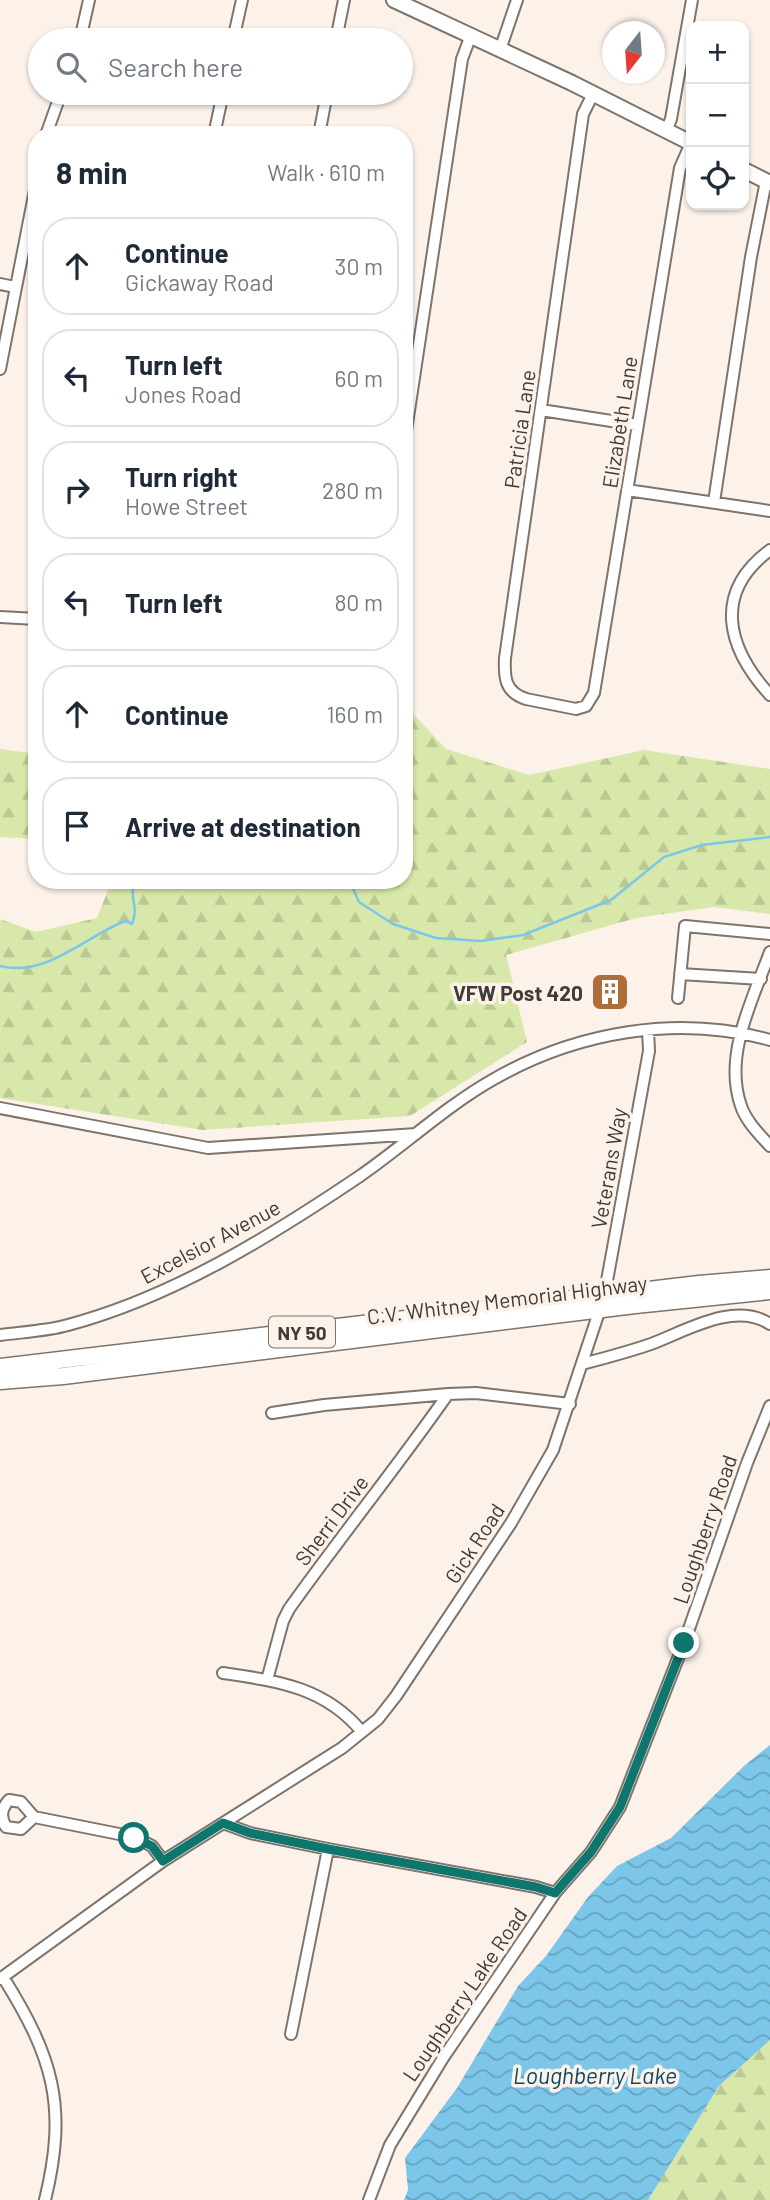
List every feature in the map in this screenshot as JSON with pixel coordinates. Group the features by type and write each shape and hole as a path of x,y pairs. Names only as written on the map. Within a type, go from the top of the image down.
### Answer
{"highway":[{"name":"C.V. Whitney Memorial Highway","path":"0,1381 63,1376 242,1353 601,1304 699,1284 770,1278"},
{"name":"C.V. Whitney Memorial Highway","path":"0,1367 601,1304 635,1305 770,1291"},
{"path":"0,1388 63,1376"}],"main road":[{"path":"394,0 686,141"},
{"path":"749,172 768,182"}],"street":[{"path":"83,28 89,0"},
{"path":"236,28 242,0"},
{"path":"338,28 344,0"},
{"path":"500,50 517,0"},
{"path":"666,131 671,119 692,0"},
{"path":"413,383 461,59 471,35"},
{"name":"Patricia Lane","path":"586,706 576,709 518,697 506,685 504,675 583,114 593,94"},
{"path":"49,126 57,105"},
{"path":"216,126 220,105"},
{"path":"321,126 325,105"},
{"name":"Elizabeth Lane","path":"586,706 594,694 680,168 689,147"},
{"path":"714,502 751,257 768,182"},
{"path":"0,369 28,229"},
{"path":"0,284 15,287"},
{"path":"541,410 637,425"},
{"path":"627,490 770,511"},
{"path":"770,550 755,563 743,579 732,613 732,629 738,650 757,681 770,695"},
{"path":"0,617 28,618"},
{"path":"678,998 685,926 770,934"},
{"path":"770,952 737,1046 736,1066 736,1088 741,1106 770,1146"},
{"path":"680,974 761,979"},
{"name":"Excelsior Avenue","path":"0,1335 67,1326 152,1295 214,1265 300,1216 363,1174 492,1080 532,1060 596,1039 670,1028 742,1032 770,1040"},
{"name":"Veterans Way","path":"601,1304 649,1051 648,1030"},
{"path":"0,1108 208,1148 416,1134"},
{"name":"Gick Road","path":"1,1978 163,1861 324,1760 377,1719 396,1696 544,1469 570,1404 601,1304"},
{"path":"582,1364 718,1319 738,1315 753,1316 770,1324"},
{"path":"272,1413 324,1405 475,1393 570,1404"},
{"name":"Sherri Drive","path":"267,1679 283,1621 289,1609 344,1531 404,1456 448,1394"},
{"name":"Loughberry Road","path":"612,1821 632,1778 684,1643 747,1463 770,1406"},
{"path":"222,1673 267,1679 307,1692 337,1706 362,1732"},
{"path":"34,1817 134,1838 152,1846 163,1861"},
{"name":"Loughberry Lake Road","path":"369,2200 383,2161 403,2121 555,1893 579,1867 612,1821"},
{"path":"223,1823 250,1833 536,1887 555,1893"},
{"path":"291,2034 328,1849"},
{"path":"1,1978 35,2032 51,2081 56,2144 45,2200"}],"green space":[{"path":"413,714 446,749 529,775 644,750 770,769 770,914 714,907 636,918 506,955 527,1042 410,1116 203,1130 0,1098 0,919 36,932 97,918 108,889 413,889"},
{"path":"0,749 28,753 28,839 0,837"},
{"path":"770,2040 770,2200 648,2200 719,2086"}],"water":[{"name":"Loughberry Lake","path":"770,1745 770,2040 719,2086 648,2200 404,2200 408,2190 405,2158 457,2088 518,1986 546,1956 588,1897 617,1866 671,1838 744,1766"}],"waterway":[{"path":"353,889 359,902 393,924 436,938 481,941 523,935 611,900 664,857 702,845 770,837"},
{"path":"0,966 17,968 49,961 125,921 132,924 135,911 134,889"}],"place":[{"name":"VFW Post 420","path":"610,992"}],"route":[{"path":"134,1838 152,1846 163,1861 223,1823 250,1833 536,1887 555,1893 591,1852 620,1807 684,1643"}]}
